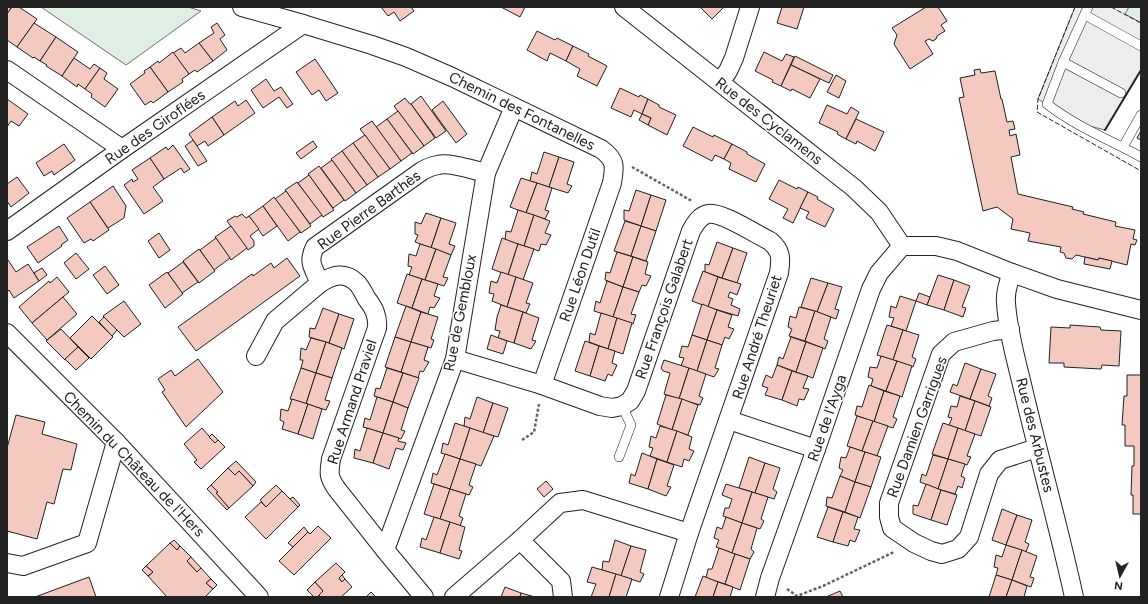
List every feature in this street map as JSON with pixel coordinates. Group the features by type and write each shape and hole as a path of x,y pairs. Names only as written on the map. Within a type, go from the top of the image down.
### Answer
{"street":[{"name":"Chemin des Fontanelles","path":"242,7 372,45 406,57 452,77 601,149 609,155 613,163"},
{"name":"Rue des Cyclamens","path":"624,7 854,188 879,212 902,246"},
{"path":"720,82 728,71 734,58 750,7"},
{"name":"Rue des Giroflées","path":"7,231 122,149 303,24"},
{"path":"7,70 122,149"},
{"name":"Rue de Gembloux","path":"385,550 455,359 486,173 514,107"},
{"name":"Rue Léon Dutil","path":"542,385 612,183 614,172 613,163"},
{"name":"Rue Pierre Barthès","path":"320,283 311,262 311,254 316,248 422,171 439,164 486,173"},
{"name":"Rue André Theuriet","path":"669,597 689,533 779,273 781,262 780,253 776,246 770,242 725,217 708,214"},
{"name":"Rue François Galabert","path":"622,406 630,401 636,391 691,231 696,220 708,214"},
{"path":"902,246 936,246 957,252 1012,274 1057,289 1141,310"},
{"name":"Rue de l'Ayga","path":"765,597 770,578 871,289 879,273 902,246"},
{"name":"Rue des Arbustes","path":"1012,274 1008,283 1006,302 1010,329 1037,448 1074,597"},
{"name":"Rue Armand Praviel","path":"320,283 330,277 339,275 348,277 357,283 376,314 378,320 377,328 331,459 329,470 330,479 336,488 385,550"},
{"path":"256,356 275,321 320,283"},
{"name":"Rue Damien Garrigues","path":"1010,329 993,331 954,342 941,354 889,503 889,517 892,528 914,543 931,552 942,554 958,549 968,537 990,474 996,465 1000,460 1037,448"},
{"name":"Chemin du Château de l'Hers","path":"7,333 116,442 259,597"},
{"path":"455,359 542,385 600,406 612,408 622,406"},
{"path":"729,420 816,449"},
{"path":"7,563 23,566 87,543 116,442"},
{"path":"454,597 560,503 583,500 689,533"},
{"path":"520,540 561,581 562,597"},
{"path":"385,550 424,597"}],"lane":[{"path":"1141,46 1087,11 1063,62 1046,104 1074,122 1141,157"},
{"path":"1063,62 1121,93"},
{"path":"1123,147 1141,115"},
{"path":"620,457 631,425 622,406"}],"path":[{"path":"613,163 632,168 690,200 708,214"},
{"path":"522,440 534,432 542,385"},
{"path":"782,584 797,596 823,586 860,567 914,543"}],"green space":[{"path":"41,7 188,7 201,11 126,65"},
{"path":"1129,7 1141,7 1141,23 1124,14"}],"shaded area":[{"path":"1075,7 1129,7 1125,14 1141,23 1141,70 1105,130 1074,122 1038,99"}],"building":[{"path":"7,7 11,8 7,14"},
{"path":"12,7 19,7 37,19 17,47 7,40 7,14"},
{"path":"381,7 411,7 414,11 400,21 394,12 388,16"},
{"path":"501,7 525,7 520,17"},
{"path":"700,7 724,7 712,19"},
{"path":"782,7 804,7 797,29 777,23"},
{"path":"926,7 938,7 947,21 941,25 945,31 937,36 933,41 929,39 925,41 933,54 910,69 894,44 897,35 892,28"},
{"path":"34,23 56,37 40,61 17,47"},
{"path":"217,23 225,35 220,39 227,50 213,61 199,43 214,33 211,27"},
{"path":"537,31 555,40 557,38 573,46 566,61 550,53 547,61 527,50"},
{"path":"56,37 78,52 62,76 40,61"},
{"path":"199,43 213,61 197,72 195,70 189,74 173,53 181,48 185,53"},
{"path":"573,46 589,54 588,56 607,66 597,86 577,76 580,69 566,61"},
{"path":"173,52 189,74 182,79 183,82 168,92 150,67 158,61 159,63"},
{"path":"764,52 782,61 786,54 794,57 781,86 755,71"},
{"path":"795,56 833,75 829,83 791,65"},
{"path":"74,58 90,69 94,64 100,68 85,89 78,84 77,87 62,76"},
{"path":"315,59 338,93 326,101 319,90 312,95 296,72"},
{"path":"791,65 820,79 810,98 792,89 791,91 781,86"},
{"path":"150,67 168,92 153,103 151,101 145,105 130,84 145,73 144,71"},
{"path":"100,68 107,73 104,79 118,89 105,107 91,97 92,94 85,89"},
{"path":"980,69 981,73 995,71 1007,122 1013,121 1015,129 1009,130 1010,136 1016,134 1020,155 1011,157 1018,194 1073,207 1072,209 1084,212 1083,214 1116,222 1115,226 1135,230 1133,239 1137,240 1135,245 1131,244 1127,265 1099,258 1098,260 1076,255 1072,259 1066,258 1064,253 1060,252 1061,247 1028,241 1030,233 1011,229 1013,219 997,207 983,211 959,98 964,97 960,78 975,75 974,70"},
{"path":"836,75 846,81 839,98 827,92"},
{"path":"266,79 274,91 281,87 293,104 287,108 279,97 263,108 251,90"},
{"path":"620,88 639,97 640,95 648,99 642,114 634,110 631,117 611,108"},
{"path":"421,96 446,131 436,138 411,104"},
{"path":"405,98 435,138 424,146 394,106"},
{"path":"7,99 28,114 19,126 11,121 7,127"},
{"path":"648,99 659,105 659,107 676,115 667,135 648,125 651,118 642,114"},
{"path":"246,100 255,113 224,135 212,117 235,101 238,106"},
{"path":"443,101 467,134 456,143 432,110"},
{"path":"827,105 847,114 851,107 859,112 846,139 837,134 838,132 819,123"},
{"path":"398,111 424,146 413,154 387,119"},
{"path":"642,114 651,118 648,125 639,120"},
{"path":"212,117 224,135 208,146 205,141 197,146 189,134"},
{"path":"387,119 412,153 401,161 376,127"},
{"path":"856,119 884,132 875,151 857,141 856,144 846,139"},
{"path":"372,121 401,161 390,169 360,129"},
{"path":"693,127 732,144 724,159 715,155 712,161 683,146"},
{"path":"1141,131 1141,140 1137,138"},
{"path":"365,135 390,169 378,177 353,143"},
{"path":"193,140 207,161 198,166 185,146"},
{"path":"313,141 317,147 301,159 296,153"},
{"path":"353,143 378,177 367,185 342,151"},
{"path":"64,144 75,160 54,175 52,171 44,176 36,163"},
{"path":"732,144 765,164 756,182 729,169 731,163 724,159"},
{"path":"173,145 190,169 184,173 181,168 164,179 150,158 166,147 168,150"},
{"path":"342,151 367,185 356,193 331,159"},
{"path":"544,152 559,157 549,187 530,181 532,172 537,174"},
{"path":"559,157 574,162 567,184 572,186 568,193 549,187"},
{"path":"150,158 164,179 153,187 163,201 144,214 124,185 132,179 133,182 138,179 132,170"},
{"path":"332,160 356,193 345,201 321,168"},
{"path":"319,166 344,200 333,208 308,174"},
{"path":"309,175 334,210 323,217 298,183"},
{"path":"17,177 29,193 11,207 7,201 7,184"},
{"path":"521,178 537,183 526,213 510,207"},
{"path":"779,180 797,189 798,187 808,192 793,223 783,218 788,209 769,199"},
{"path":"297,182 322,215 310,224 285,190"},
{"path":"537,183 552,188 545,210 549,211 545,219 526,213"},
{"path":"113,186 126,206 124,218 108,228 90,202"},
{"path":"636,190 651,195 641,226 624,220 624,210 629,211"},
{"path":"286,191 311,226 301,233 275,199"},
{"path":"808,192 818,197 817,199 834,209 825,227 806,218 809,212 800,208"},
{"path":"651,195 666,200 656,231 641,226"},
{"path":"274,197 300,232 288,241 263,206"},
{"path":"90,202 109,230 93,241 91,239 84,243 67,218"},
{"path":"263,206 277,226 263,236 249,216"},
{"path":"518,210 534,215 524,246 505,240 506,231 511,232"},
{"path":"426,213 441,218 431,248 415,242 418,235 415,234 415,222 421,224"},
{"path":"242,214 246,218 249,216 259,229 250,236 254,241 254,246 248,250 227,221"},
{"path":"534,215 550,221 545,233 551,235 546,245 541,244 539,251 524,246"},
{"path":"441,218 456,223 449,244 455,246 451,255 431,248"},
{"path":"625,221 641,226 631,256 614,251"},
{"path":"59,226 68,240 38,263 27,247"},
{"path":"231,226 247,248 231,260 215,237"},
{"path":"641,226 656,231 646,261 631,256"},
{"path":"159,233 170,250 159,258 148,241"},
{"path":"216,238 230,258 214,270 200,250"},
{"path":"502,238 518,244 508,275 492,269"},
{"path":"717,242 733,248 722,278 705,272 705,264 709,265"},
{"path":"420,244 436,249 425,280 409,275 412,267 408,266 409,254 416,256"},
{"path":"518,244 534,249 523,280 508,275"},
{"path":"733,248 747,253 737,283 722,278"},
{"path":"199,249 215,271 199,283 183,261"},
{"path":"436,249 451,255 443,277 448,278 444,286 425,280"},
{"path":"617,252 633,257 623,287 605,280 606,272 610,273"},
{"path":"76,253 89,269 76,279 64,263"},
{"path":"633,257 648,262 645,274 651,276 646,286 642,285 639,292 623,287"},
{"path":"1085,257 1112,261 1110,269 1084,264"},
{"path":"287,258 300,276 196,351 178,327 252,274 253,276 271,263 274,268"},
{"path":"8,260 16,272 28,264 39,281 14,298 9,290 7,292"},
{"path":"183,262 198,282 182,293 168,273"},
{"path":"105,266 119,285 107,294 93,275"},
{"path":"42,268 47,275 39,281 34,273"},
{"path":"703,271 718,277 708,307 692,301"},
{"path":"167,272 183,294 165,308 149,285"},
{"path":"501,272 516,277 507,307 492,301 494,294 489,293 491,281 497,283"},
{"path":"407,274 422,279 412,308 397,303"},
{"path":"938,275 954,280 944,310 927,305"},
{"path":"57,277 69,292 32,323 19,307 49,281 50,283"},
{"path":"516,277 533,283 526,303 530,304 526,313 507,307"},
{"path":"718,277 741,284 737,295 730,292 728,297 733,299 731,305 740,309 738,316 708,307"},
{"path":"811,278 828,283 817,312 801,307"},
{"path":"422,279 438,284 434,296 440,298 434,308 430,307 428,314 412,308"},
{"path":"954,280 970,286 962,307 966,308 963,317 944,310"},
{"path":"607,281 623,287 613,317 594,311 596,301 600,303"},
{"path":"828,283 842,287 835,309 839,310 836,319 817,312"},
{"path":"623,287 639,292 631,314 636,315 633,324 613,317"},
{"path":"919,293 930,297 927,305 916,301"},
{"path":"900,296 916,301 906,331 891,326 894,318 889,317 891,306 896,308"},
{"path":"63,297 77,314 47,340 32,323"},
{"path":"124,301 141,324 124,337 103,316"},
{"path":"702,304 717,310 707,340 692,335"},
{"path":"501,305 523,312 514,343 498,338 500,331 495,330"},
{"path":"406,306 421,312 411,342 395,337"},
{"path":"799,307 815,311 805,341 789,336 792,329 788,327 790,316 796,318"},
{"path":"323,308 339,314 329,343 309,337 310,328 315,329"},
{"path":"717,310 732,315 728,327 734,329 729,339 725,337 722,345 707,340"},
{"path":"815,311 831,317 824,339 828,341 825,349 805,341"},
{"path":"421,312 438,317 431,339 434,340 431,348 411,342"},
{"path":"523,312 539,318 532,340 536,341 531,349 514,343"},
{"path":"601,313 617,318 608,349 589,342 590,333 595,335"},
{"path":"339,314 354,319 344,349 329,343"},
{"path":"92,316 113,337 91,359 70,338"},
{"path":"104,317 117,330 112,336 99,322"},
{"path":"617,318 632,323 623,354 608,349"},
{"path":"887,325 903,330 893,360 877,355"},
{"path":"1070,325 1100,327 1101,330 1121,331 1119,366 1102,365 1101,369 1064,367 1064,363 1049,363 1051,327 1070,328"},
{"path":"61,329 78,347 65,360 46,341"},
{"path":"903,330 919,335 912,357 916,359 913,367 893,360"},
{"path":"491,335 507,341 503,354 487,349"},
{"path":"692,335 707,340 697,371 681,366 684,358 679,357 682,346 688,347"},
{"path":"395,337 411,342 401,372 385,367"},
{"path":"791,337 806,342 796,372 777,365 779,357 783,359"},
{"path":"311,338 326,342 316,373 301,368 303,360 300,360 301,348 306,350"},
{"path":"707,340 722,345 715,368 719,369 714,377 697,371"},
{"path":"585,341 599,346 590,376 575,371"},
{"path":"326,342 342,348 332,378 316,373"},
{"path":"411,342 428,347 424,360 429,362 423,372 420,371 418,378 401,372"},
{"path":"806,342 823,348 813,378 796,372"},
{"path":"599,346 615,351 612,363 617,365 612,376 608,374 605,381 590,376"},
{"path":"78,347 89,358 76,370 65,359"},
{"path":"881,356 897,361 886,391 871,386 873,379 868,377 870,367 877,368"},
{"path":"198,359 223,392 186,427 162,392 165,390 158,379 171,370 175,376"},
{"path":"664,360 689,368 679,399 664,394 670,373 663,371 661,368"},
{"path":"897,361 912,366 902,397 886,391"},
{"path":"965,363 981,369 970,399 950,392 953,384 957,386"},
{"path":"777,365 792,371 782,400 765,395 768,388 762,386 766,375 772,378"},
{"path":"301,368 316,373 306,404 290,399"},
{"path":"387,368 403,373 393,402 374,396 376,388 380,389"},
{"path":"689,368 706,374 699,396 703,398 700,405 679,399"},
{"path":"981,369 996,374 988,396 992,398 989,406 970,399"},
{"path":"792,371 808,376 803,388 809,389 804,400 799,399 797,406 782,400"},
{"path":"316,373 332,378 325,400 330,401 326,410 306,404"},
{"path":"403,373 419,378 408,408 393,402"},
{"path":"1127,375 1141,375 1141,514 1133,514 1133,495 1131,495 1132,466 1134,466 1134,446 1125,446 1125,425 1122,425 1124,396 1127,396"},
{"path":"869,385 884,391 874,422 855,415 857,406 862,407"},
{"path":"884,391 900,396 893,417 897,419 893,428 874,422"},
{"path":"666,395 682,399 672,430 657,424"},
{"path":"960,396 975,401 965,431 949,425 952,418 948,417 951,406 957,407"},
{"path":"377,397 393,402 383,433 363,427 365,418 370,420"},
{"path":"477,397 493,403 483,433 464,426 465,417 470,419"},
{"path":"292,399 308,404 298,434 282,429 284,422 280,420 281,409 288,411"},
{"path":"682,399 698,405 688,435 672,430"},
{"path":"975,401 991,407 981,436 965,431"},
{"path":"393,402 408,408 401,430 405,431 401,439 383,433"},
{"path":"493,403 508,408 498,437 483,433"},
{"path":"308,404 322,409 313,439 298,434"},
{"path":"16,415 45,422 42,434 77,444 71,470 63,469 54,504 47,502 37,539 7,531 7,448"},
{"path":"857,416 873,421 862,451 847,446"},
{"path":"873,421 888,426 877,456 862,451"},
{"path":"455,423 470,428 460,459 441,453 443,443 448,445"},
{"path":"943,423 958,428 948,459 932,454"},
{"path":"660,426 677,431 667,462 650,456 653,448 649,447 651,436 656,438"},
{"path":"202,428 215,443 218,440 225,447 201,469 194,462 197,460 184,444"},
{"path":"367,428 383,433 373,463 354,458 355,449 360,451"},
{"path":"470,428 494,436 481,466 460,459"},
{"path":"958,428 975,434 967,456 971,457 967,465 948,459"},
{"path":"677,431 692,437 689,449 694,451 689,461 684,459 682,467 667,462"},
{"path":"383,433 399,438 398,441 406,443 403,450 396,448 389,469 373,463"},
{"path":"212,434 218,440 215,443 209,437"},
{"path":"850,447 865,452 855,482 840,476 843,470 839,468 841,457 846,458"},
{"path":"865,452 881,457 871,487 855,482"},
{"path":"642,453 657,459 648,489 629,483 631,474 635,476"},
{"path":"445,454 460,459 450,489 431,483 433,473 437,475"},
{"path":"933,455 948,459 938,489 920,482 922,474 926,476"},
{"path":"749,457 765,463 755,493 739,488"},
{"path":"460,459 476,464 469,485 473,487 469,495 450,489"},
{"path":"657,459 674,465 667,486 671,487 666,496 648,489"},
{"path":"948,459 965,464 961,476 965,478 962,488 958,486 955,494 938,489"},
{"path":"236,461 256,482 253,486 239,471 235,475 228,468"},
{"path":"765,463 780,468 773,489 777,492 774,499 755,493"},
{"path":"228,468 235,475 239,471 253,486 229,508 211,485"},
{"path":"840,476 855,482 845,512 826,506 827,497 832,498"},
{"path":"546,481 553,489 544,497 537,489"},
{"path":"855,482 871,487 860,518 845,512"},
{"path":"434,484 450,489 440,519 424,514"},
{"path":"726,484 752,492 742,523 723,516 725,508 729,508 732,499 722,495"},
{"path":"926,484 941,490 931,520 913,514 913,505 918,506"},
{"path":"211,485 229,508 227,510 207,489"},
{"path":"276,485 282,491 266,507 260,500"},
{"path":"450,489 466,494 459,516 463,518 460,526 440,519"},
{"path":"941,490 957,495 947,525 931,520"},
{"path":"282,491 298,507 266,539 245,517 261,502 266,507"},
{"path":"752,492 768,497 761,519 764,521 760,529 742,523"},
{"path":"293,497 300,505 298,507 290,499"},
{"path":"828,507 843,512 833,542 817,537"},
{"path":"1002,509 1017,515 1006,545 992,540"},
{"path":"843,512 858,517 854,529 860,530 855,542 850,540 848,546 833,542"},
{"path":"1017,515 1032,520 1025,542 1029,544 1026,552 1006,545"},
{"path":"434,517 450,522 440,553 420,547 422,538 426,540"},
{"path":"726,517 742,523 732,553 716,547 719,540 714,538 717,527 722,529"},
{"path":"450,522 465,527 459,550 462,551 459,559 440,553"},
{"path":"742,523 757,528 751,549 754,552 750,559 732,553"},
{"path":"318,526 331,538 294,575 279,561 308,532 310,534"},
{"path":"304,527 308,532 293,547 288,543"},
{"path":"174,540 180,546 177,550 170,543"},
{"path":"615,540 631,546 621,576 602,570 603,561 609,562"},
{"path":"170,543 177,550 180,546 191,557 187,561 197,572 201,568 211,579 206,583 213,589 205,597 167,597 148,576 153,572 146,566"},
{"path":"1006,545 1022,550 1012,580 996,575 998,568 994,567 996,555 1002,557"},
{"path":"631,546 646,550 640,572 644,574 640,582 621,576"},
{"path":"719,548 735,554 725,584 706,578 708,569 712,569"},
{"path":"1022,550 1037,556 1030,577 1034,578 1031,587 1012,580"},
{"path":"735,554 750,559 740,590 725,584"},
{"path":"191,557 201,568 197,572 187,561"},
{"path":"336,563 345,572 339,578 342,582 345,579 352,587 341,597 320,597 319,595 323,591 315,582"},
{"path":"146,566 153,572 148,576 142,570"},
{"path":"592,567 616,574 609,597 591,597 596,584 587,582"},
{"path":"616,574 632,579 626,597 609,597"},
{"path":"342,575 345,579 342,582 339,578"},
{"path":"996,575 1012,580 1006,597 989,597"},
{"path":"703,576 718,582 713,597 695,597"},
{"path":"89,577 96,597 35,597"},
{"path":"211,579 217,585 213,589 206,583"},
{"path":"1012,580 1027,586 1024,597 1006,597"},
{"path":"315,582 323,591 317,597 314,597 307,590"},
{"path":"718,582 733,587 730,597 713,597"},
{"path":"505,587 521,593 520,597 501,597"},
{"path":"840,591 843,597 826,597"},
{"path":"371,592 376,597 366,597"},
{"path":"521,593 535,597 520,597"}],"fence":[{"path":"1075,7 1038,99 1037,112 1141,171"},
{"path":"1111,7 1141,23"}],"wall":[{"path":"1105,130 1141,70"}]}
